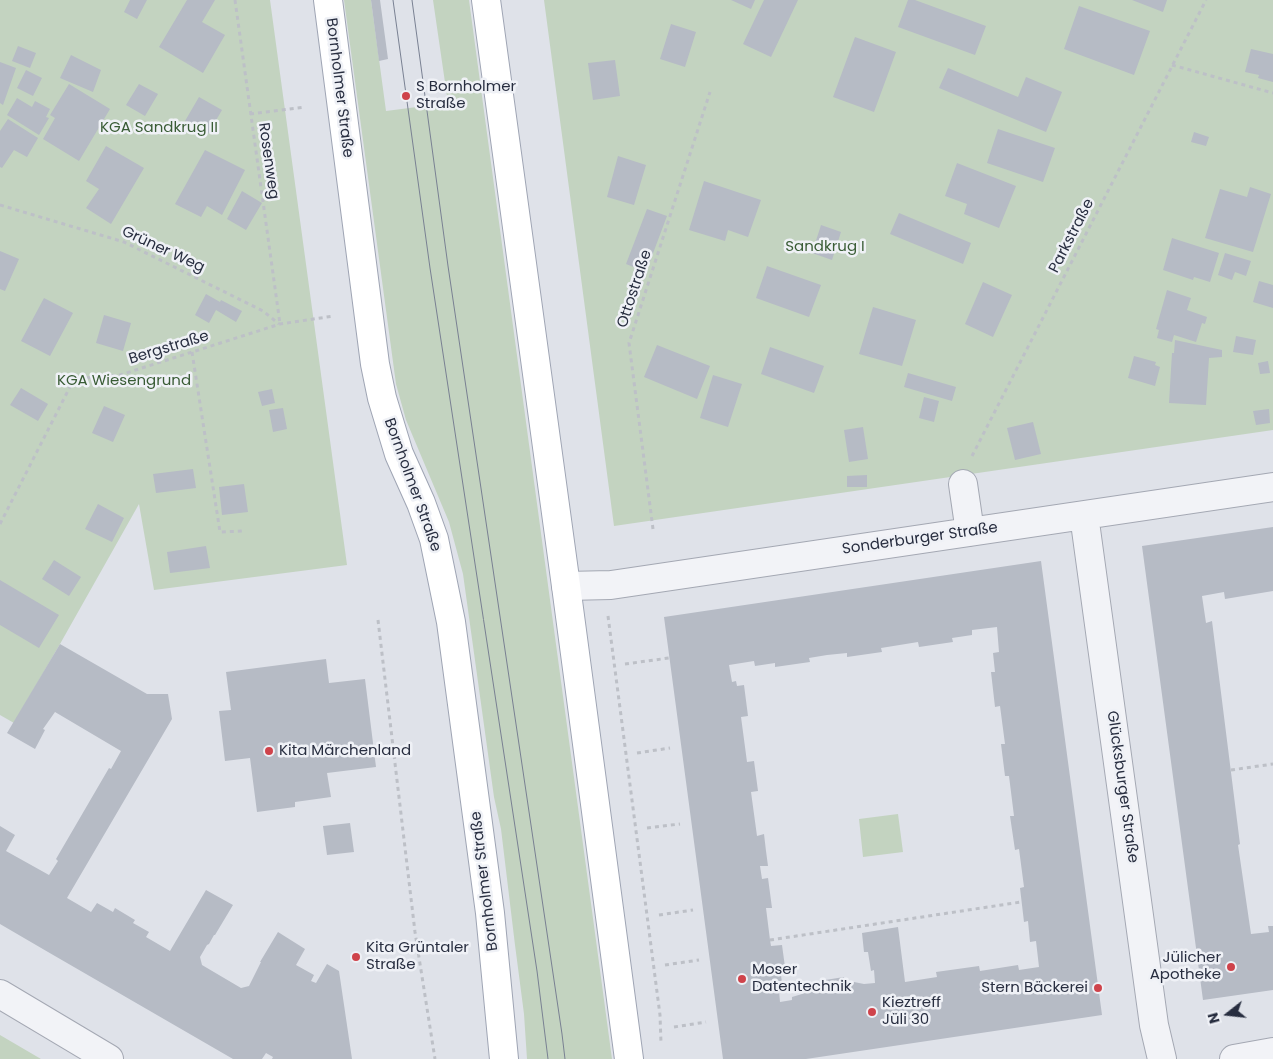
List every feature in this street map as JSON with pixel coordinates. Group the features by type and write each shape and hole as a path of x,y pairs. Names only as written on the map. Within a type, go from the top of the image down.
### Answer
{"main road":[{"name":"Bornholmer Straße","path":"328,0 375,364 382,398 400,454 434,539 451,622 490,913 504,1059"},
{"path":"486,0 629,1059"}],"street":[{"path":"963,484 970,532"},
{"name":"Sonderburger Straße","path":"566,586 611,585 1273,487"},
{"name":"Glücksburger Straße","path":"1084,515 1154,1025 1162,1059"},
{"path":"0,994 109,1059"},
{"path":"1234,1059 1273,1052"}],"path":[{"name":"Rosenweg","path":"234,0 280,324"},
{"name":"Parkstraße","path":"963,484 962,475 1206,0"},
{"path":"1172,66 1273,93"},
{"name":"Ottostraße","path":"653,529 629,343 710,92"},
{"path":"250,114 305,107"},
{"name":"Grüner Weg","path":"0,205 124,242 263,311 280,324"},
{"name":"Bergstraße","path":"0,524 74,379 120,375 280,324 334,316"},
{"path":"192,352 220,532 244,532"},
{"path":"608,615 660,1015 661,1050"},
{"path":"378,620 415,932 435,1059"},
{"path":"625,664 670,658"},
{"path":"637,754 670,748"},
{"path":"1231,770 1273,764"},
{"path":"647,828 680,824"},
{"path":"770,940 1022,902"},
{"path":"659,915 693,910"},
{"path":"666,965 700,960"},
{"path":"674,1027 706,1022"}],"green space":[{"path":"0,0 270,0 347,565 154,590 139,504 14,723 0,715"},
{"path":"344,0 371,0 386,111 448,103 433,0 469,0 612,1059 527,1059 524,1014 501,829 494,797 463,574 449,522 406,420 396,384"},
{"name":"Sandkrug I","path":"544,0 1273,0 1273,430 614,526"},
{"path":"898,814 903,852 863,857 859,819"},
{"path":"0,1035 41,1059 0,1059"}],"building":[{"path":"130,0 147,0 137,19 124,12"},
{"path":"187,0 215,0 202,22 225,35 203,73 159,47"},
{"path":"371,0 380,0 388,59 379,61"},
{"path":"731,0 755,0 751,9"},
{"path":"764,0 798,0 771,57 743,44"},
{"path":"908,0 915,0 986,26 975,55 898,27"},
{"path":"1132,0 1167,0 1163,12"},
{"path":"1079,6 1150,31 1134,75 1064,49"},
{"path":"671,24 696,32 685,67 660,59"},
{"path":"855,37 896,52 874,112 833,97"},
{"path":"18,46 36,53 30,68 12,61"},
{"path":"1251,49 1273,54 1273,82 1258,78 1259,75 1245,72"},
{"path":"71,55 101,70 93,92 60,78"},
{"path":"615,60 620,96 593,100 588,63"},
{"path":"0,62 16,68 3,105 0,103"},
{"path":"948,68 1018,97 1026,77 1062,92 1046,132 939,88"},
{"path":"26,70 42,78 33,96 17,88"},
{"path":"69,84 110,109 79,161 43,139 55,118 50,115"},
{"path":"139,84 158,94 145,116 126,105"},
{"path":"199,97 222,110 208,134 185,121"},
{"path":"17,98 32,107 35,101 50,109 46,117 49,118 39,135 7,115"},
{"path":"8,119 38,138 27,157 14,150 2,168 0,167 0,131"},
{"path":"998,129 1055,148 1043,182 987,163"},
{"path":"1194,132 1209,137 1206,146 1191,142"},
{"path":"106,146 144,168 111,224 86,208 99,189 86,181"},
{"path":"205,150 245,170 222,215 207,206 201,217 175,204"},
{"path":"618,156 646,165 634,205 607,197"},
{"path":"957,163 1016,186 999,228 964,214 967,204 945,196"},
{"path":"704,181 761,200 748,237 728,230 725,241 689,230"},
{"path":"1250,187 1271,194 1253,252 1205,238 1220,189 1247,197"},
{"path":"242,191 262,203 246,230 227,219"},
{"path":"647,209 667,216 646,272 626,264"},
{"path":"899,213 971,243 963,264 890,234"},
{"path":"821,225 841,232 832,260 812,253"},
{"path":"1172,238 1219,253 1210,282 1194,277 1193,280 1163,270"},
{"path":"0,251 19,259 5,291 0,289"},
{"path":"1225,253 1251,261 1246,276 1235,272 1232,280 1218,275"},
{"path":"767,266 821,285 809,317 756,298"},
{"path":"1259,281 1273,285 1273,308 1253,302"},
{"path":"983,282 1012,295 993,337 965,324"},
{"path":"1167,290 1191,298 1187,310 1207,317 1205,324 1202,323 1196,342 1174,335 1172,342 1157,338 1159,330 1156,329"},
{"path":"206,294 242,311 236,322 216,310 209,323 195,315"},
{"path":"44,298 73,313 50,356 21,341"},
{"path":"873,307 916,320 902,366 859,354"},
{"path":"104,315 131,323 123,351 96,343"},
{"path":"1236,336 1256,340 1253,355 1233,352"},
{"path":"1175,340 1222,350 1222,357 1209,358 1206,405 1169,403 1172,353 1174,353"},
{"path":"657,345 710,366 697,399 644,377"},
{"path":"770,347 824,366 814,393 761,374"},
{"path":"1134,356 1156,362 1155,365 1160,367 1155,386 1128,378"},
{"path":"1268,361 1270,373 1260,374 1258,363"},
{"path":"908,373 956,387 952,401 904,387"},
{"path":"713,375 742,384 728,427 700,418"},
{"path":"21,388 48,404 38,421 10,405"},
{"path":"272,389 275,403 262,406 258,392"},
{"path":"924,397 939,401 934,422 919,418"},
{"path":"104,406 125,415 113,442 92,433"},
{"path":"283,408 287,429 273,432 269,410"},
{"path":"1269,409 1270,423 1256,425 1253,411"},
{"path":"1033,422 1041,454 1015,460 1007,428"},
{"path":"863,427 868,459 849,462 844,430"},
{"path":"193,469 196,488 156,493 153,474"},
{"path":"867,475 867,487 847,487 847,476"},
{"path":"244,484 248,512 222,515 219,487"},
{"path":"98,504 124,518 112,542 85,529"},
{"path":"1273,527 1273,591 1225,599 1224,592 1202,596 1206,623 1212,621 1240,844 1238,845 1251,934 1269,932 1268,926 1273,926 1273,990 1203,1000 1142,546"},
{"path":"206,546 210,568 170,573 167,552"},
{"path":"54,560 81,577 69,596 42,579"},
{"path":"1041,561 1102,1015 806,1059 723,1059 664,617","holes":["997,627 999,652 993,653 995,672 991,672 995,707 1000,706 1005,744 1001,744 1005,776 1009,776 1014,816 1010,816 1015,850 1019,849 1024,887 1020,888 1024,922 1028,921 1030,942 1036,941 1039,967 1019,970 1018,965 980,971 979,966 936,972 937,977 905,982 898,927 862,933 864,952 868,952 871,971 874,970 875,983 846,983 844,977 819,981 812,987 812,991 792,997 792,1000 780,1002 779,991 783,990 780,968 785,967 782,945 771,946 770,940 766,908 772,908 768,878 762,879 760,866 768,866 764,834 757,836 751,792 758,791 754,761 747,762 741,717 748,716 744,685 737,686 736,681 732,682 729,665 754,661 755,666 775,663 775,667 810,662 809,658 827,655 847,653 847,657 882,652 881,648 918,642 919,647 953,642 952,638 972,635 972,630"]},
{"path":"0,580 59,615 39,648 0,625"},
{"path":"60,644 147,694 168,694 172,719 67,898 91,912 97,903 113,912 115,908 135,920 133,923 149,932 146,937 170,951 206,890 233,905 200,957 202,965 241,988 249,986 260,962 278,932 305,949 296,965 314,975 311,981 316,983 327,964 339,971 352,1059 272,1059 273,1057 266,1053 262,1059 233,1059 0,924 0,826 15,835 6,851 49,875 58,861 56,859 109,768 111,769 121,751 55,712 43,729 45,730 35,749 7,733"},
{"path":"326,659 329,683 365,679 376,767 327,773 331,797 295,802 295,807 257,812 250,758 225,761 219,711 231,710 226,672"},
{"path":"350,823 354,852 327,855 323,826"}],"tram line":[{"path":"393,0 430,268 537,971 548,1059"},
{"path":"412,0 448,266 565,1059"}],"place":[{"name":"S Bornholmer Straße","path":"406,96"},
{"name":"Kita Märchenland","path":"269,751"},
{"name":"Kita Grüntaler Straße","path":"356,957"},
{"name":"Jülicher Apotheke","path":"1231,967"},
{"name":"Moser Datentechnik","path":"742,979"},
{"name":"Stern Bäckerei","path":"1098,988"},
{"name":"Kieztreff Jüli 30","path":"872,1012"}],"park label":[{"name":"KGA Sandkrug II","path":"159,128"},
{"name":"KGA Wiesengrund","path":"124,381"}]}
